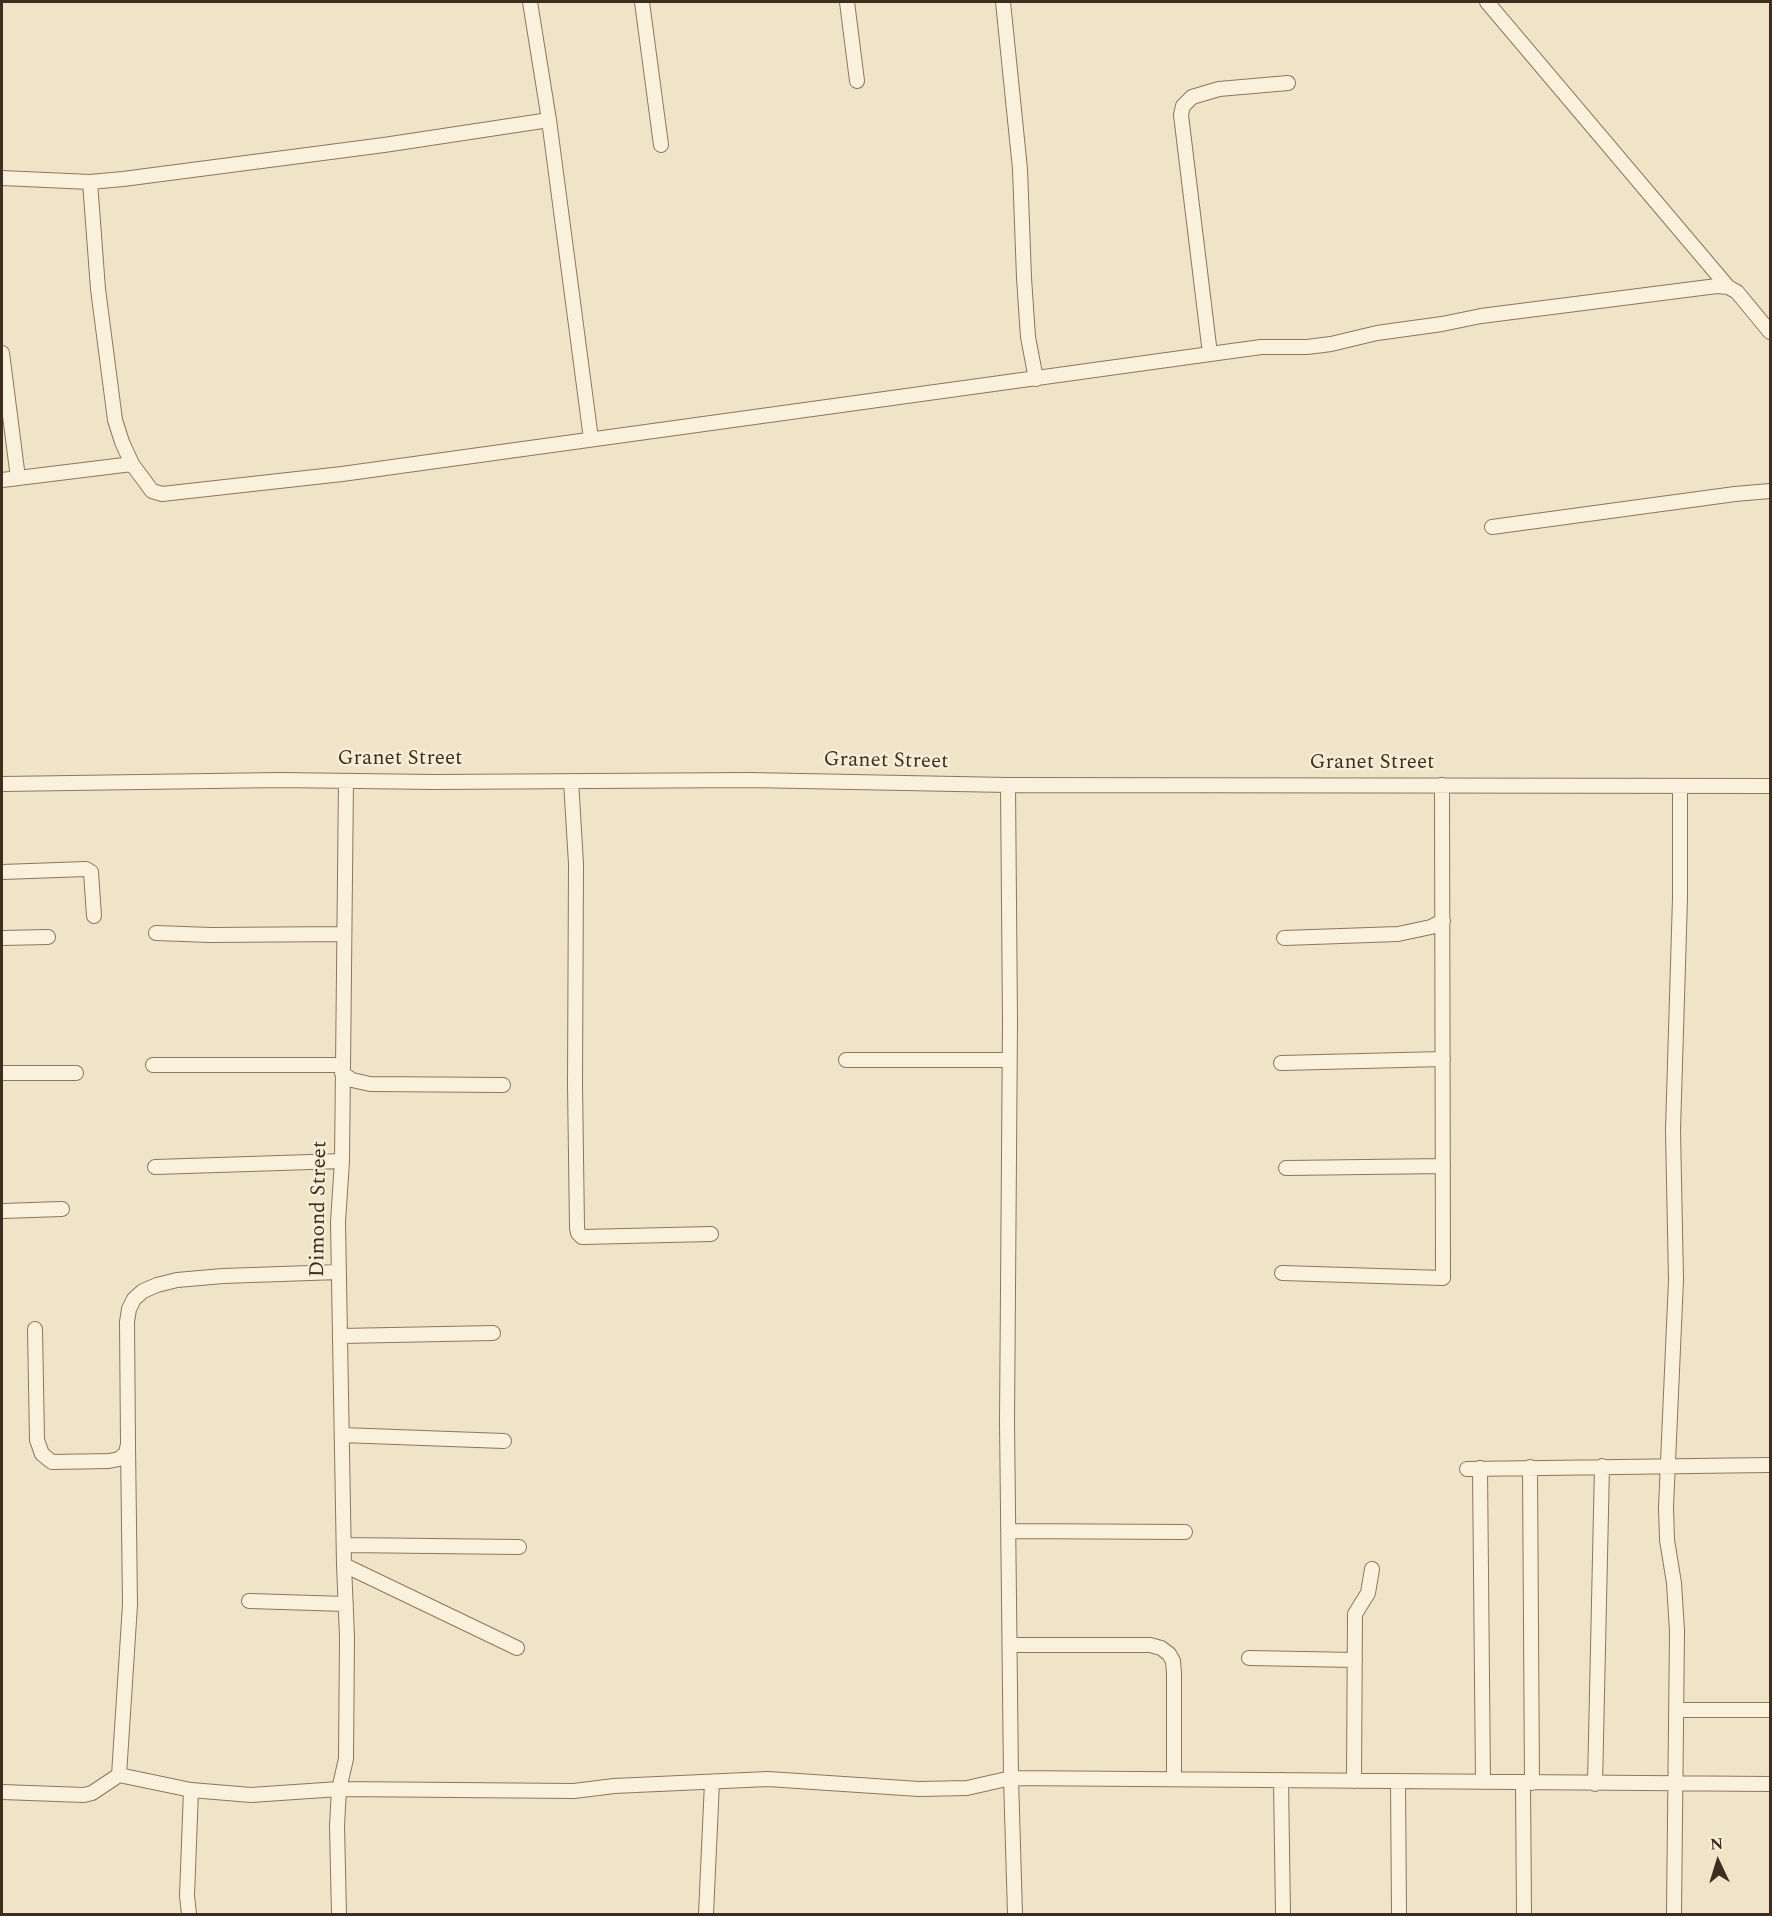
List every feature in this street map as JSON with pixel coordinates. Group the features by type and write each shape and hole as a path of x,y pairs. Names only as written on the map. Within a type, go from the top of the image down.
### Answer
{"street":[{"path":"530,2 549,120 591,439"},
{"path":"642,2 661,145"},
{"path":"847,2 856,81"},
{"path":"1003,2 1020,169 1024,278 1029,338 1036,379"},
{"path":"1487,2 1728,287 1748,303 1770,332"},
{"path":"1210,354 1181,115 1183,106 1192,97 1219,89 1288,83"},
{"path":"2,178 90,182 384,145 549,120"},
{"path":"90,182 98,289 115,420 132,464 152,491 162,494 342,474 1261,347 1323,345 1377,333 1480,316 1717,286 1728,287"},
{"path":"2,353 18,478"},
{"path":"2,480 132,464"},
{"path":"1492,527 1770,491"},
{"name":"Granet Street","path":"2,784 280,780 749,780 1008,785 1770,786"},
{"name":"Dimond Street","path":"339,1789 346,1759 347,1637 338,1222 342,1161 346,781"},
{"path":"571,781 576,864 575,1084 578,1233 582,1237 711,1234"},
{"path":"1008,785 1008,1531 1015,1914"},
{"path":"1282,1274 1443,1278 1442,785"},
{"path":"1674,1914 1676,1608 1667,1540 1676,1280 1673,1130 1680,898 1680,786"},
{"path":"2,872 87,869 91,872 94,916"},
{"path":"1284,938 1398,934 1431,927 1443,921"},
{"path":"156,933 344,934"},
{"path":"2,938 48,937"},
{"path":"1281,1063 1443,1059"},
{"path":"846,1060 1009,1060"},
{"path":"153,1065 343,1069 352,1080 370,1084 503,1085"},
{"path":"2,1073 76,1073"},
{"path":"155,1167 342,1161"},
{"path":"1286,1168 1443,1166"},
{"path":"2,1211 62,1209"},
{"path":"119,1775 130,1605 127,1322 129,1309 134,1299 143,1291 177,1280 339,1272"},
{"path":"35,1329 37,1440 42,1454 52,1462 109,1461 119,1459 126,1453 128,1444"},
{"path":"341,1336 493,1333"},
{"path":"342,1435 504,1441"},
{"path":"1483,1782 1474,1469 1770,1465"},
{"path":"1595,1784 1602,1466"},
{"path":"1524,1914 1530,1467"},
{"path":"1008,1531 1185,1532"},
{"path":"344,1545 519,1547"},
{"path":"344,1565 517,1648"},
{"path":"1354,1781 1355,1614 1368,1593 1372,1569"},
{"path":"249,1601 346,1604"},
{"path":"1010,1645 1150,1645 1161,1648 1169,1654 1174,1673 1174,1779"},
{"path":"1249,1658 1355,1660"},
{"path":"1676,1710 1770,1710"},
{"path":"2,1792 84,1795 92,1793 119,1775 191,1790 269,1795 339,1789 567,1791 614,1786 783,1780 843,1786 930,1789 967,1788 1011,1778 1770,1784"},
{"path":"1281,1780 1283,1914"},
{"path":"706,1914 712,1782"},
{"path":"1398,1782 1399,1914"},
{"path":"339,1789 337,1826 339,1914"},
{"path":"189,1914 187,1896 191,1790"}]}
